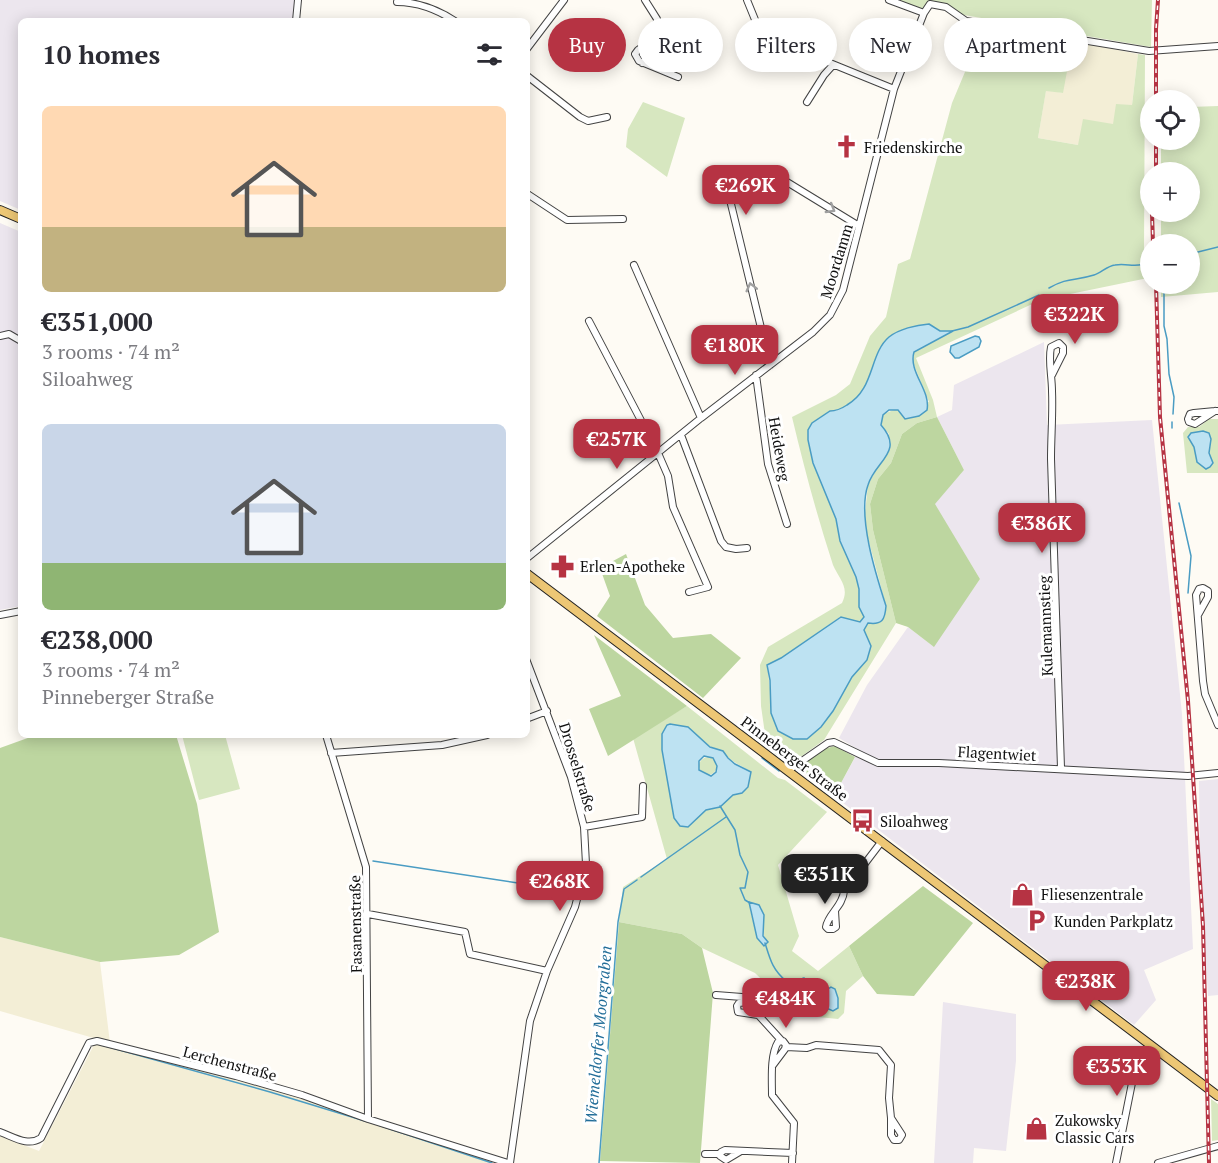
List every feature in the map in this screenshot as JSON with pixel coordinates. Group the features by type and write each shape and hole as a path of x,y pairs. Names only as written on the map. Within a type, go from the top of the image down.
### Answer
{"main road":[{"path":"0,210 18,218"},
{"name":"Pinneberger Straße","path":"530,576 1218,1096"}],"street":[{"path":"296,18 298,0"},
{"path":"530,45 564,0"},
{"path":"645,0 656,18"},
{"path":"747,0 754,18"},
{"path":"889,0 924,13 930,4 940,4 966,21 1138,49 1156,51 1218,46"},
{"path":"397,2 427,7 449,18"},
{"name":"Moordamm","path":"530,557 701,418 818,328 835,307 843,290 894,88 924,13"},
{"path":"837,67 894,88"},
{"path":"665,72 678,77"},
{"path":"807,102 827,72"},
{"path":"530,78 580,117 588,121 607,117"},
{"path":"770,365 732,212 730,200 733,188 739,179 747,174 770,174 859,226"},
{"path":"530,196 567,220 623,219"},
{"path":"634,265 701,418"},
{"path":"589,321 668,476 673,507 708,588 689,592"},
{"path":"0,336 9,334 18,338"},
{"name":"Heideweg","path":"756,375 768,464 787,524"},
{"name":"Kulemannstieg","path":"1052,375 1051,459 1061,768"},
{"path":"681,435 721,540 726,547 747,548"},
{"path":"0,615 18,612"},
{"path":"1198,615 1205,694 1218,725"},
{"name":"Drosselstraße","path":"509,1163 530,1021 547,971 574,908 586,864 584,827 571,777 530,669"},
{"path":"530,717 547,711"},
{"name":"Fasanenstraße","path":"327,738 366,867 368,1119"},
{"path":"332,753 442,745 474,738"},
{"name":"Flagentwiet","path":"791,772 828,742 834,742 878,763 921,762 1193,776 1218,773"},
{"path":"584,827 642,817 643,786"},
{"path":"836,911 843,900 844,891 882,841"},
{"path":"368,914 465,932 470,954 547,971"},
{"path":"716,995 740,996 785,1043 786,1047"},
{"path":"747,1002 739,1003 738,1012 759,1015"},
{"path":"781,1040 776,1046 772,1095 794,1123 792,1163"},
{"name":"Lerchenstraße","path":"0,1132 27,1142 35,1142 41,1138 92,1041 236,1076 302,1095 368,1119 509,1163"},
{"path":"1116,1163 1134,1073 1150,1044"},
{"path":"786,1047 807,1048 819,1045 879,1050 891,1065 889,1098 891,1118"},
{"path":"774,1065 786,1047"},
{"path":"1158,1163 1218,1146"},
{"path":"705,1154 720,1154 725,1150 793,1153"}],"shaded area":[{"path":"0,0 295,0 293,18 18,18 18,209 0,201"},
{"path":"1088,44 1138,54 1132,105 1113,124 1078,145 1038,138 1046,90 1063,93 1059,72 1088,72"},
{"path":"0,223 18,231 18,607 0,610"},
{"path":"1044,342 1047,425 1152,420 1182,714 1193,949 1144,970 1156,1000 1134,1025 834,796 859,750 839,738 867,685 908,627 933,646 980,579 934,504 964,470 937,417 952,410 954,385"},
{"path":"1218,779 1218,995 1208,996 1200,869 1199,781"},
{"path":"0,937 100,962 110,1043 237,1077 499,1163 0,1163 0,1136 39,1151 97,1039 0,1011"},
{"path":"943,1002 1016,1014 1016,1061 1006,1151 974,1148 973,1163 934,1163"}],"green space":[{"path":"893,0 1152,0 1151,47 1088,36 1088,18 981,18 958,14 942,3 919,14"},
{"path":"1138,54 1145,55 1145,90 1140,90 1140,150 1145,150 1144,162 1140,162 1140,222 1144,222 1144,234 1140,234 1140,280 1041,300 916,358 933,400 937,417 917,423 902,434 891,463 878,479 870,504 873,530 896,623 824,740 795,761 783,760 759,741 765,734 761,706 760,665 768,647 842,603 845,592 843,583 833,565 792,417 836,395 850,384 870,336 886,317 898,264 910,259 952,103 965,72 1067,72 1063,93 1046,91 1038,138 1078,145 1083,119 1113,124 1116,104 1132,105","holes":["929,324 940,331 951,331 914,352 912,360 929,402 883,415 881,425 889,434 868,484 864,523 886,606 876,624 868,623 864,630 871,646 867,660 852,677 833,711 771,696 767,665 781,658 840,617 860,623 864,617 859,606 856,577 840,541 836,519 813,463 812,423 830,411 843,408 856,398 863,390 883,344 893,334 913,326"]},
{"path":"643,102 685,118 667,177 626,147 628,129"},
{"path":"1218,106 1218,292 1200,294 1200,234 1161,234 1161,222 1200,222 1200,162 1161,162 1161,150 1200,150 1200,107"},
{"path":"1161,294 1195,294 1161,297"},
{"path":"937,417 964,470 935,504 980,579 934,647 908,627 896,623 873,530 870,504 878,479 891,463 902,434 917,423"},
{"path":"1209,419 1218,419 1218,473 1187,473 1183,433 1188,427 1199,427"},
{"path":"626,554 645,605 673,638 711,634 741,658 703,698 597,616 610,596 600,568"},
{"path":"594,635 687,706 608,756 589,709 621,696"},
{"path":"687,706 778,778 785,780 827,812 778,865 799,936 792,951 818,971 849,946 863,976 846,991 844,1013 838,1019 798,1015 755,973 702,948 682,934 619,922 623,887 667,859 633,738","holes":["667,725 685,728 708,745 723,751 732,761 751,772 748,786 718,808 706,810 688,827 683,827 674,810 663,758 662,734","761,907 767,944 764,946 757,938 750,909","811,979 820,992 824,993 831,987 838,998 833,1011 829,1008 818,1008 804,987 805,981 809,983"]},
{"path":"28,738 177,738 197,804 219,932 179,955 100,962 0,937 0,748"},
{"path":"183,738 226,738 240,789 199,800"},
{"path":"835,746 855,757 834,796 801,769 803,764 827,748"},
{"path":"704,757 712,757 717,762 715,773 704,775 699,770 699,762"},
{"path":"923,886 973,923 914,996 877,994 863,976 849,946"},
{"path":"619,922 682,934 702,948 713,993 700,1163 600,1161"},
{"path":"1211,1099 1218,1104 1218,1140 1212,1141"}],"water":[{"path":"929,324 940,331 953,331 914,352 914,367 926,395 927,410 919,416 905,419 898,410 889,410 883,415 881,425 888,434 889,450 868,485 865,498 866,529 886,606 885,615 880,622 868,623 864,630 871,646 867,660 852,677 833,711 821,727 807,739 793,739 778,731 771,713 767,665 841,617 860,622 864,617 859,607 856,577 840,541 836,519 813,463 808,430 812,423 830,411 841,409 863,390 878,353 889,337 908,328"},
{"path":"975,336 981,341 979,347 955,358 950,352 951,346"},
{"path":"1203,431 1209,433 1211,439 1209,453 1213,463 1206,469 1197,462 1194,447 1188,437 1191,433"},
{"path":"667,725 688,727 710,747 723,751 735,764 751,772 748,787 742,793 733,795 720,807 706,810 688,827 680,826 674,818 662,750 662,734","holes":["704,756 713,758 717,766 716,772 711,776 699,770 699,761"]},
{"path":"749,902 759,905 764,915 763,936 768,942 764,946 757,938"},
{"path":"804,978 807,982 813,979 821,993 831,987 835,989 838,1008 833,1011 824,1007 822,1011 820,1010 801,986 801,979"}],"waterway":[{"path":"1200,252 1218,247"},
{"path":"1049,288 1094,275 1112,266 1140,265"},
{"path":"1164,294 1164,326 1174,397 1173,414"},
{"path":"952,331 968,327 1039,295"},
{"path":"1172,422 1172,428"},
{"path":"1179,503 1191,556 1188,593"},
{"path":"762,758 779,771"},
{"path":"720,806 735,830 740,855 748,872 745,888 740,888 745,900 750,903"},
{"name":"Wiemeldorfer Moorgraben","path":"641,877 726,817"},
{"path":"373,861 571,891"},
{"name":"Wiemeldorfer Moorgraben","path":"599,1163 618,922 624,889 637,880"},
{"path":"765,943 772,963 781,977 786,981 801,980"},
{"path":"98,1044 365,1121"},
{"path":"378,1125 492,1163"}],"railway":[{"path":"1156,90 1158,0"},
{"path":"1156,150 1156,162"},
{"path":"1152,222 1153,234"},
{"path":"1156,294 1160,417 1188,701 1203,926 1209,1163"}],"place":[{"name":"Friedenskirche","path":"846,147"},
{"name":"Erlen-Apotheke","path":"562,566"},
{"name":"Siloahweg","path":"862,821"},
{"name":"Fliesenzentrale","path":"1023,894"},
{"name":"Kunden Parkplatz","path":"1036,921"},
{"name":"Zukowsky Classic Cars","path":"1037,1129"}]}
